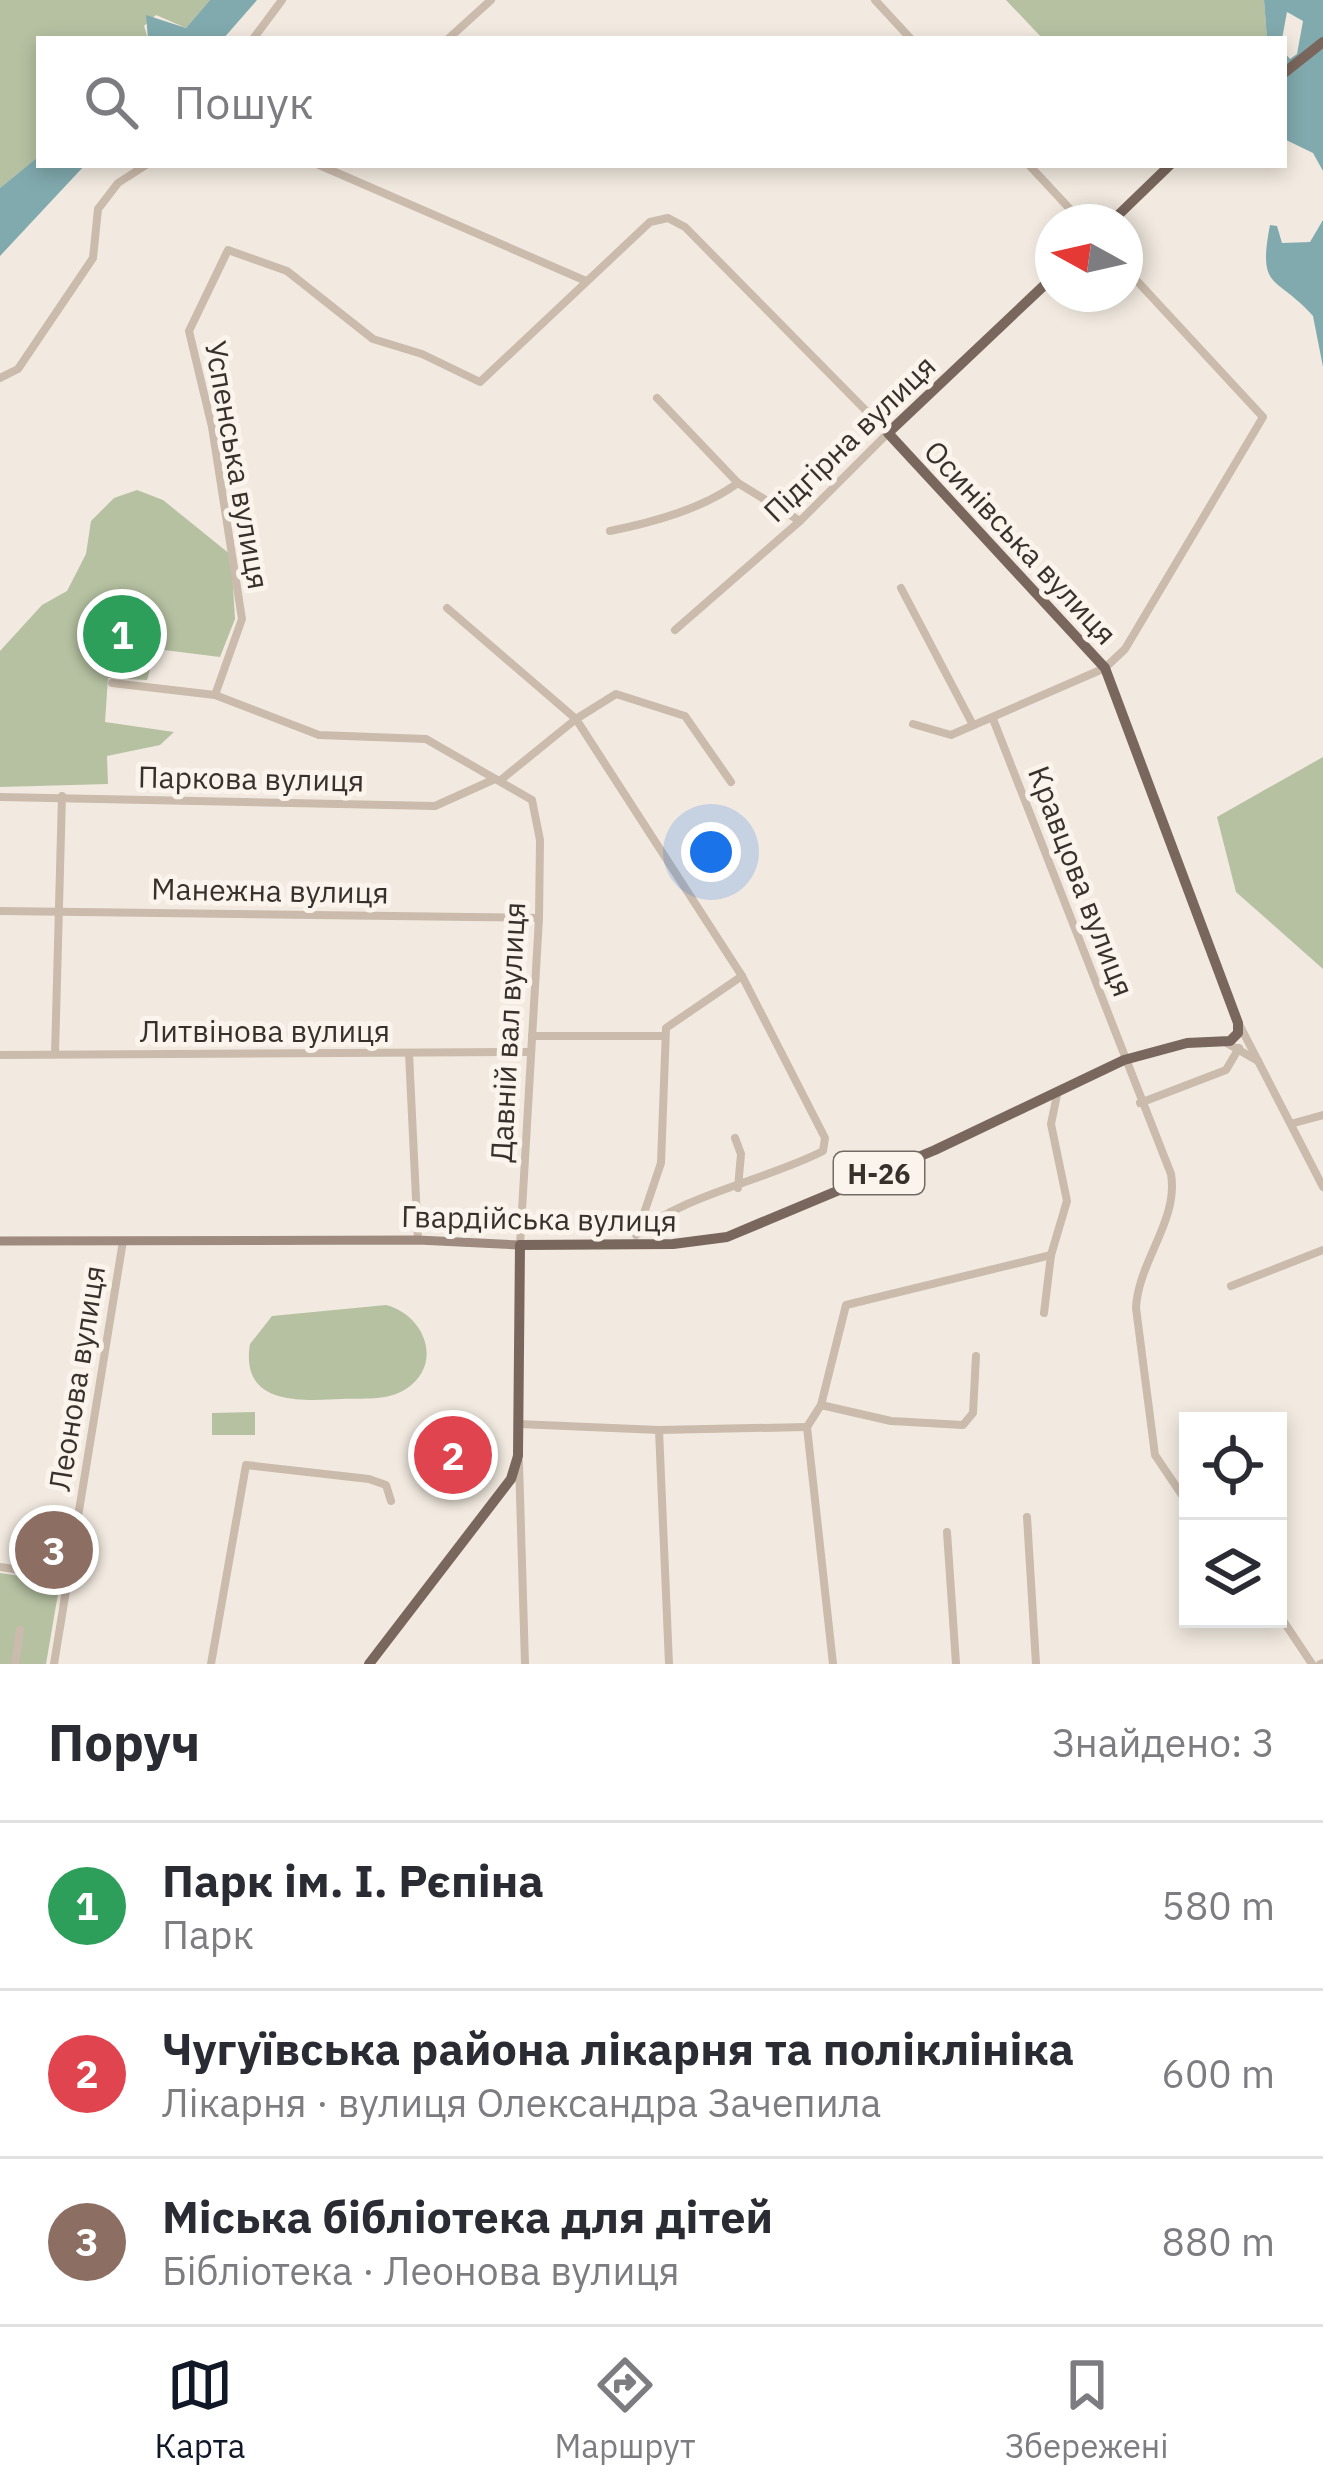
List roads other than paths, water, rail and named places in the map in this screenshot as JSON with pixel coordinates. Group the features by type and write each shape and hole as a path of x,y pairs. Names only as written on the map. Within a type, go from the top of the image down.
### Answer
{"main road":[{"path":"1287,72 1323,42"},
{"path":"1130,204 1167,168"},
{"name":"Підгірна вулиця","path":"888,433 1035,294"},
{"name":"Осинівська вулиця","path":"888,433 1105,668 1238,1023"},
{"path":"1225,1042 1234,1038 1238,1023"},
{"name":"Гвардійська вулиця","path":"520,1245 635,1240 692,1244 744,1231 1057,1095 1124,1060 1187,1042 1225,1042"},
{"name":"Давній вал вулиця","path":"518,1456 520,1245"},
{"path":"369,1664 498,1502 518,1456"}],"street":[{"path":"255,36 282,0"},
{"path":"451,36 491,0"},
{"path":"875,0 908,36"},
{"path":"0,378 18,369 93,258 98,209 118,183 141,168"},
{"path":"326,168 586,281"},
{"path":"1032,168 1065,204"},
{"name":"Осинівська вулиця","path":"586,281 650,222 668,218 685,227 888,433"},
{"name":"Успенська вулиця","path":"215,695 242,619 212,427 189,331 227,250 287,271 374,339 422,353 480,382 586,281"},
{"path":"913,724 947,736 1105,668 1125,649 1263,418 1143,288"},
{"path":"657,398 738,483 800,521"},
{"name":"Підгірна вулиця","path":"675,630 800,521 888,433"},
{"path":"610,531 653,523 718,497 738,483"},
{"path":"901,588 973,724"},
{"path":"447,608 576,718 742,976 818,1118 826,1143 824,1150 658,1218 635,1240"},
{"path":"112,683 215,695 319,735 427,739 499,779"},
{"name":"Паркова вулиця","path":"0,797 435,806 499,779 576,718 616,694 685,716 731,782"},
{"name":"Кравцова вулиця","path":"993,719 1173,1186 1136,1308 1154,1455 1179,1491"},
{"name":"Давній вал вулиця","path":"499,779 532,800 540,840 520,1245"},
{"path":"55,1054 62,796"},
{"name":"Манежна вулиця","path":"0,910 539,918"},
{"path":"635,1240 661,1163 663,1036 676,1017 742,976"},
{"name":"Осинівська вулиця","path":"1238,1023 1264,1065 1323,1187"},
{"path":"532,1036 663,1036"},
{"path":"1225,1042 1264,1065"},
{"path":"1140,1103 1226,1070 1239,1048"},
{"name":"Литвінова вулиця","path":"0,1055 530,1052"},
{"path":"409,1053 418,1240"},
{"path":"1043,1313 1051,1255 1067,1201 1051,1124 1057,1095"},
{"path":"1294,1123 1323,1115"},
{"path":"735,1138 741,1154 738,1188"},
{"name":"Гвардійська вулиця","path":"0,1241 418,1240 520,1245"},
{"name":"Леонова вулиця","path":"54,1664 123,1241"},
{"path":"1232,1286 1323,1250"},
{"path":"833,1664 806,1427 821,1405 849,1302 1051,1255"},
{"path":"821,1405 938,1428 963,1425 973,1413 976,1356"},
{"path":"518,1424 659,1430 806,1427"},
{"path":"659,1430 669,1664"},
{"name":"Давній вал вулиця","path":"518,1456 526,1664"},
{"path":"211,1664 246,1465 369,1479 386,1485 391,1501"},
{"path":"1027,1516 1036,1664"},
{"path":"947,1532 956,1664"},
{"path":"0,1567 69,1577"},
{"path":"1287,1624 1318,1664"},
{"path":"15,1664 20,1630"}],"water":[{"path":"210,0 257,0 226,36 148,36 146,15 186,28"},
{"path":"1264,0 1323,0 1323,171 1313,153 1287,140 1287,56 1290,59 1297,54 1303,21 1287,12 1283,36 1267,36"},
{"path":"36,158 36,168 82,168 0,256 0,188"},
{"path":"1323,220 1323,367 1313,316 1273,280 1266,262 1270,225 1277,226 1282,243 1310,242"}],"place":[{"name":"Парк ім. І. Рєпіна","path":"122,634"},
{"name":"Чугуївська района лікарня та поліклініка","path":"453,1455"},
{"name":"Міська бібліотека для дітей","path":"54,1550"}]}
